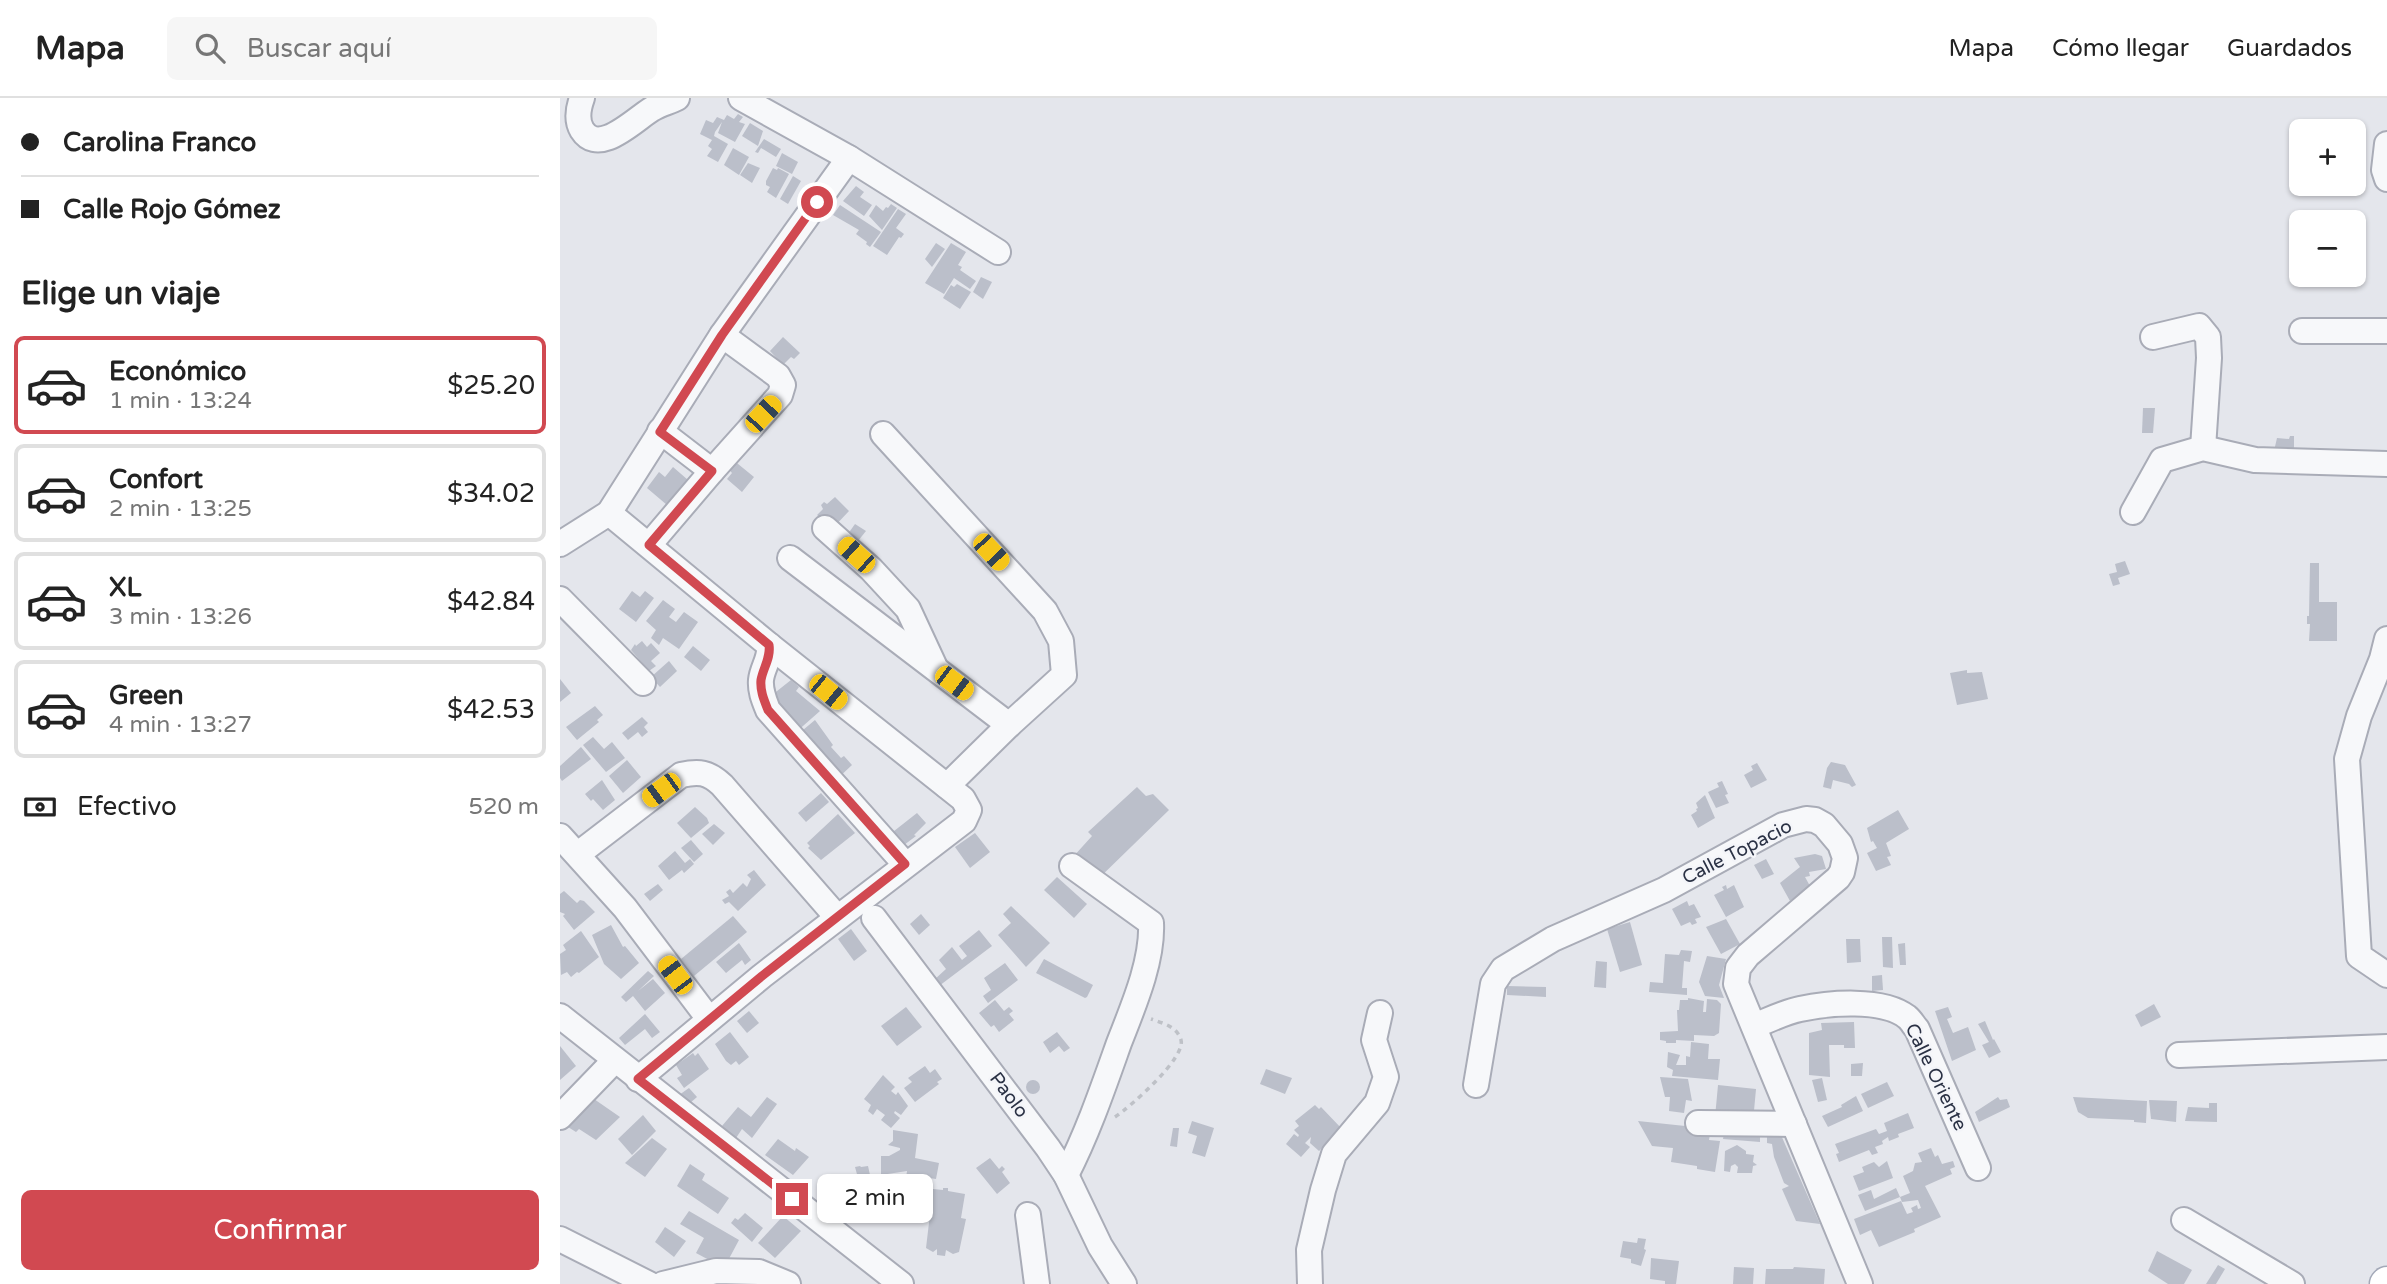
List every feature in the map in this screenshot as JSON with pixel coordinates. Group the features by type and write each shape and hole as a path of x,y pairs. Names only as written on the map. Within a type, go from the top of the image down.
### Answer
{"street":[{"path":"582,98 578,121 592,139 603,139 653,108 677,98"},
{"path":"741,98 849,158 998,252"},
{"path":"2387,144 2384,170 2387,179"},
{"path":"560,544 609,513 722,335 849,158"},
{"path":"2153,337 2199,326 2208,337 2203,448"},
{"path":"2302,331 2387,331"},
{"path":"649,545 780,395 783,385 778,376 722,335"},
{"path":"660,432 712,471"},
{"path":"883,434 1045,611 1061,640 1064,675 947,786"},
{"path":"2133,512 2162,460 2203,448 2255,460 2387,464"},
{"path":"609,513 769,645 947,786 967,804 968,816 709,1019 638,1079"},
{"path":"825,528 871,569 908,608 936,670"},
{"path":"790,558 1009,725"},
{"path":"842,598 871,569"},
{"path":"560,599 643,683"},
{"path":"2387,639 2382,659 2359,716 2347,759 2359,956 2387,975"},
{"path":"769,645 770,652 761,680 762,695 768,710 905,864"},
{"path":"578,854 681,775 698,771 712,776 722,785 837,917"},
{"name":"Calle Topacio","path":"1476,1085 1493,984 1503,969 1553,939 1664,890 1783,825 1806,818 1815,820 1824,825 1840,844 1845,858 1842,873 1748,955 1738,968 1737,984 1860,1284"},
{"path":"560,836 625,908 709,1019"},
{"path":"1066,1175 1085,1138 1131,1012 1152,943 1150,923 1072,866"},
{"name":"Paolo","path":"874,918 1021,1111 1066,1175 1100,1246 1124,1284"},
{"name":"Calle Oriente","path":"1754,1026 1798,1009 1823,1005 1864,1003 1907,1016 1917,1030 1978,1168"},
{"path":"1310,1284 1309,1250 1334,1154 1377,1103 1386,1077 1374,1040 1380,1013"},
{"path":"560,1016 901,1284"},
{"path":"2179,1055 2387,1047"},
{"path":"560,1117 615,1060"},
{"path":"1698,1123 1794,1124"},
{"path":"1028,1215 1037,1284"},
{"path":"2184,1220 2292,1284"},
{"path":"560,1240 649,1284"},
{"path":"663,1284 716,1271 759,1272 788,1284"}],"path":[{"path":"1085,1138 1121,1114 1155,1083 1182,1044 1181,1037 1171,1027 1131,1012"}],"building":[{"path":"738,114 743,117 739,122 745,124 735,142 718,133 722,122 714,136 728,144 718,162 707,156 712,149 708,146 712,140 700,134 706,120 713,123 717,117 724,120 727,115 734,119"},
{"path":"750,123 763,131 758,146 742,136"},
{"path":"764,139 781,149 776,157 761,148 758,153 755,152"},
{"path":"733,148 749,157 739,175 724,165"},
{"path":"782,153 798,162 792,174 776,166"},
{"path":"748,163 760,168 752,183 740,175"},
{"path":"773,168 789,174 776,198 767,192 770,187 766,185"},
{"path":"793,176 801,181 788,204 780,199"},
{"path":"856,186 864,192 860,197 872,205 864,216 843,201"},
{"path":"891,204 897,208 882,230 869,216 876,205 883,211"},
{"path":"840,205 881,232 870,247 856,234 859,230 833,215"},
{"path":"898,209 906,214 896,228 904,234 887,255 873,246"},
{"path":"936,243 945,249 932,267 925,259"},
{"path":"951,243 966,252 958,265 962,267 960,270 976,281 970,289 954,278 944,294 925,283"},
{"path":"981,277 992,282 983,299 973,292"},
{"path":"957,284 971,292 960,309 943,298 951,285 954,287"},
{"path":"783,337 800,353 783,365 770,351"},
{"path":"2143,408 2155,408 2153,433 2142,433"},
{"path":"2294,436 2294,452 2274,451 2277,438 2289,439"},
{"path":"732,459 754,477 742,492 727,479 732,473 726,466"},
{"path":"673,467 688,480 667,505 647,488 659,472 665,477"},
{"path":"835,497 849,511 832,529 817,515 823,509 821,505 824,502 827,504"},
{"path":"855,524 866,531 854,546 845,538"},
{"path":"2125,561 2130,574 2118,578 2120,584 2113,586 2109,574 2117,572 2115,564"},
{"path":"2310,563 2319,563 2319,602 2337,602 2337,641 2309,641 2310,624 2307,624 2307,616"},
{"path":"632,591 640,597 645,591 654,598 636,622 619,609"},
{"path":"663,600 675,609 669,617 676,622 684,612 698,622 679,649 663,638 659,645 651,638 656,630 646,621"},
{"path":"642,641 647,647 651,643 660,653 651,661 656,666 649,671 631,650 635,644 636,646"},
{"path":"693,646 710,660 701,671 684,657"},
{"path":"669,661 677,671 660,687 651,677"},
{"path":"1967,670 1967,673 1982,672 1988,699 1957,705 1950,673"},
{"path":"560,679 571,693 560,702"},
{"path":"791,680 799,687 796,691 820,711 795,733 767,699"},
{"path":"595,706 603,715 597,720 599,722 577,740 566,727"},
{"path":"642,717 648,723 644,727 648,732 642,737 638,732 628,740 622,733"},
{"path":"815,720 833,745 831,747 852,765 836,780 797,735"},
{"path":"593,737 604,749 612,742 625,758 606,772 583,745"},
{"path":"581,747 591,759 562,781 560,766"},
{"path":"627,760 641,777 623,793 609,776"},
{"path":"1831,762 1845,765 1856,785 1852,787 1833,780 1831,789 1823,787"},
{"path":"1757,763 1767,780 1751,788 1744,775 1753,770 1751,766"},
{"path":"602,780 615,800 603,810 585,794"},
{"path":"1722,781 1729,803 1716,808 1708,792 1719,787 1717,783"},
{"path":"1137,787 1146,796 1153,794 1169,810 1094,883 1068,857 1070,854 1073,857 1092,836 1088,832"},
{"path":"821,793 829,802 806,822 798,813"},
{"path":"1705,795 1715,818 1698,828 1691,815 1697,811 1696,803"},
{"path":"695,807 709,823 691,838 677,823"},
{"path":"1898,810 1909,829 1886,843 1891,856 1887,857 1891,865 1876,871 1867,853 1877,848 1873,841 1871,842 1867,828"},
{"path":"917,813 926,823 914,835 916,836 904,845 889,835"},
{"path":"838,814 855,833 821,860 808,848 810,846 807,843"},
{"path":"714,824 725,833 713,845 702,834"},
{"path":"975,833 990,852 970,868 955,847"},
{"path":"691,840 703,854 694,862 681,848"},
{"path":"675,851 685,863 690,859 694,864 684,873 682,870 669,880 658,866"},
{"path":"1815,854 1822,856 1826,869 1809,872 1810,876 1805,877 1810,886 1790,901 1780,883 1800,867 1794,858"},
{"path":"1766,859 1774,874 1762,879 1754,865"},
{"path":"754,870 766,885 738,911 729,902 725,904 722,900 729,896 726,892 730,889 733,893 743,883 747,887 751,879 747,875"},
{"path":"1057,877 1087,904 1074,918 1044,890"},
{"path":"658,884 663,890 650,901 644,894"},
{"path":"1726,885 1727,889 1734,885 1744,907 1726,917 1714,895 1724,890 1722,887"},
{"path":"564,891 577,903 584,901 595,912 574,930 563,916 565,914 560,912 560,894"},
{"path":"1687,901 1689,906 1694,904 1701,917 1695,919 1697,923 1692,925 1690,922 1681,926 1672,909"},
{"path":"1011,906 1050,943 1026,967 998,935 1011,923 1003,914"},
{"path":"921,914 930,925 919,935 910,924"},
{"path":"733,916 747,932 694,976 681,959"},
{"path":"1726,919 1740,944 1721,954 1706,927"},
{"path":"1630,922 1642,965 1620,972 1607,929"},
{"path":"611,925 623,947 625,946 639,963 621,979 604,964 592,935"},
{"path":"851,929 867,951 854,961 838,939"},
{"path":"979,930 992,946 939,986 934,980 946,969 939,960 952,947 962,960 967,956 959,946"},
{"path":"581,931 599,957 571,977 567,972 561,975 560,954 566,950 563,945"},
{"path":"1882,937 1892,937 1893,968 1883,967"},
{"path":"1846,939 1860,939 1861,962 1847,963"},
{"path":"739,943 751,960 745,965 742,960 726,973 716,962"},
{"path":"1905,943 1906,965 1900,965 1898,944"},
{"path":"1681,950 1692,951 1690,962 1684,961 1682,988 1687,988 1687,995 1649,992 1650,982 1663,983 1665,954 1679,955"},
{"path":"1707,956 1726,959 1719,985 1724,998 1705,996 1699,982"},
{"path":"1044,959 1093,985 1087,997 1036,973"},
{"path":"1596,961 1607,962 1606,988 1594,987"},
{"path":"1005,963 1018,980 988,1003 983,996 991,990 984,978"},
{"path":"648,971 654,976 638,991 653,979 665,993 645,1011 633,996 626,1002 621,997"},
{"path":"1882,975 1883,990 1872,991 1872,976"},
{"path":"1507,986 1546,987 1546,997 1507,995"},
{"path":"1688,998 1704,1001 1703,1012 1706,1012 1707,999 1717,1000 1721,1004 1719,1033 1714,1036 1694,1035 1694,1041 1676,1040 1676,1043 1666,1043 1660,1040 1660,1032 1678,1031 1677,1010 1680,1000"},
{"path":"995,1000 1004,1011 1009,1007 1013,1011 1009,1014 1014,1020 999,1032 979,1013"},
{"path":"2154,1004 2161,1017 2141,1027 2135,1015"},
{"path":"906,1007 922,1027 897,1046 881,1026"},
{"path":"1948,1007 1952,1017 1947,1019 1953,1033 1968,1027 1976,1050 1952,1061 1935,1011"},
{"path":"749,1011 759,1023 747,1033 737,1021"},
{"path":"645,1014 660,1032 652,1038 645,1029 625,1045 619,1038"},
{"path":"1985,1021 2001,1052 1989,1058 1982,1045 1989,1042 1978,1024"},
{"path":"1854,1022 1855,1048 1829,1045 1830,1077 1809,1075 1809,1033 1822,1030 1821,1023"},
{"path":"730,1032 749,1057 739,1065 736,1061 731,1065 726,1061 715,1044"},
{"path":"1057,1032 1070,1048 1064,1052 1059,1046 1050,1053 1043,1042"},
{"path":"1691,1042 1709,1044 1708,1059 1720,1059 1718,1080 1672,1076 1673,1070 1667,1067 1668,1052 1680,1055 1676,1065 1686,1065 1686,1056 1690,1057"},
{"path":"560,1046 576,1066 560,1080"},
{"path":"693,1053 695,1056 698,1053 709,1069 684,1088 677,1078 682,1075 676,1065"},
{"path":"1863,1063 1862,1076 1851,1076 1851,1064"},
{"path":"925,1066 930,1073 935,1069 942,1079 915,1102 904,1088 912,1082 908,1078"},
{"path":"1266,1069 1292,1078 1285,1094 1260,1084"},
{"path":"883,1075 895,1087 891,1091 896,1095 898,1092 908,1106 901,1115 895,1111 900,1118 891,1128 881,1120 885,1115 877,1109 873,1115 868,1111 871,1105 864,1099"},
{"path":"1660,1077 1688,1079 1692,1101 1686,1100 1684,1113 1669,1111 1670,1097 1665,1097"},
{"path":"1822,1078 1827,1100 1818,1102 1812,1080"},
{"path":"1030,1080 1036,1080 1040,1087 1036,1094 1030,1094 1026,1090 1026,1084"},
{"path":"1887,1082 1894,1096 1868,1108 1861,1094"},
{"path":"1718,1085 1756,1089 1753,1121 1715,1117"},
{"path":"689,1088 697,1097 690,1103 679,1095"},
{"path":"1856,1096 1863,1111 1828,1127 1822,1116 1842,1107 1841,1105"},
{"path":"767,1097 777,1104 752,1138 742,1129 736,1138 722,1126 738,1107 751,1117"},
{"path":"1998,1097 2000,1100 2007,1099 2010,1107 1979,1122 1975,1112"},
{"path":"2073,1097 2147,1101 2146,1123 2088,1118 2078,1112"},
{"path":"594,1099 620,1117 596,1140 579,1129 576,1132 568,1127"},
{"path":"2149,1100 2177,1101 2176,1122 2151,1119"},
{"path":"2209,1103 2217,1103 2217,1122 2185,1121 2188,1107 2209,1108"},
{"path":"1315,1105 1319,1109 1321,1107 1342,1129 1319,1151 1310,1143 1311,1137 1305,1143 1310,1147 1301,1157 1286,1144 1294,1134 1298,1137 1299,1135 1294,1130 1299,1126 1295,1121"},
{"path":"1908,1113 1914,1128 1898,1134 1899,1137 1889,1141 1888,1137 1882,1141 1883,1144 1875,1147 1878,1153 1872,1155 1869,1150 1839,1162 1835,1144 1876,1129 1879,1134 1887,1131 1884,1123"},
{"path":"643,1115 656,1131 632,1155 618,1139"},
{"path":"1192,1121 1214,1128 1205,1157 1192,1153 1197,1136 1188,1133"},
{"path":"1638,1121 1704,1128 1710,1134 1709,1140 1720,1141 1715,1172 1671,1162 1673,1148 1652,1146"},
{"path":"1173,1128 1179,1128 1177,1147 1170,1146"},
{"path":"1725,1129 1760,1133 1760,1142 1723,1139"},
{"path":"893,1130 918,1134 915,1158 939,1163 936,1179 923,1177 922,1187 912,1186 912,1178 906,1178 907,1171 881,1175 881,1156 889,1156 900,1150 888,1145 893,1141"},
{"path":"1767,1134 1781,1135 1820,1224 1796,1221 1782,1189 1789,1186 1784,1183 1772,1144 1767,1143"},
{"path":"652,1138 667,1149 645,1177 625,1163"},
{"path":"778,1139 809,1157 793,1175 765,1155"},
{"path":"1737,1145 1746,1151 1746,1154 1754,1155 1753,1162 1757,1165 1753,1166 1752,1173 1737,1173 1738,1167 1735,1164 1731,1166 1730,1172 1724,1171 1725,1151"},
{"path":"1931,1148 1942,1164 1953,1161 1955,1167 1950,1169 1952,1174 1925,1186 1941,1217 1914,1229 1915,1232 1879,1247 1871,1230 1860,1235 1854,1219 1901,1201 1907,1214 1913,1212 1911,1208 1917,1205 1918,1209 1921,1208 1918,1200 1902,1202 1900,1197 1910,1193 1903,1176 1913,1171 1915,1163 1922,1162 1918,1153"},
{"path":"990,1158 999,1169 1002,1166 1005,1169 1002,1172 1010,1183 997,1194 976,1168"},
{"path":"1887,1161 1893,1178 1859,1191 1853,1176 1864,1172 1862,1167 1874,1162 1879,1167"},
{"path":"690,1164 705,1174 702,1180 729,1198 718,1214 677,1186"},
{"path":"868,1166 870,1175 902,1176 901,1200 875,1200 875,1203 865,1203 855,1167"},
{"path":"943,1188 965,1194 961,1218 966,1219 959,1252 953,1254 946,1250 945,1256 937,1255 937,1249 933,1252 926,1248 933,1189"},
{"path":"1896,1188 1900,1197 1865,1211 1858,1195 1871,1190 1874,1199"},
{"path":"894,1205 906,1205 904,1217 893,1216"},
{"path":"689,1211 739,1240 724,1268 696,1253 704,1238 680,1224"},
{"path":"745,1213 763,1228 752,1242 731,1223"},
{"path":"783,1216 801,1231 775,1258 758,1243"},
{"path":"665,1227 686,1241 674,1257 655,1242"},
{"path":"1638,1238 1646,1239 1641,1266 1631,1263 1631,1259 1620,1257 1623,1241 1637,1243"},
{"path":"2157,1251 2192,1270 2184,1284 2168,1284 2148,1271"},
{"path":"1651,1258 1679,1261 1676,1284 1650,1279"},
{"path":"2218,1265 2225,1269 2216,1284 2206,1284"},
{"path":"1734,1267 1754,1268 1753,1284 1733,1284"},
{"path":"1766,1269 1825,1269 1824,1284 1765,1284"}],"route":[{"path":"792,1199 638,1079 762,976 905,864 768,710 762,695 761,680 770,652 769,645 649,545 712,471 660,432 722,335 817,202"}]}
